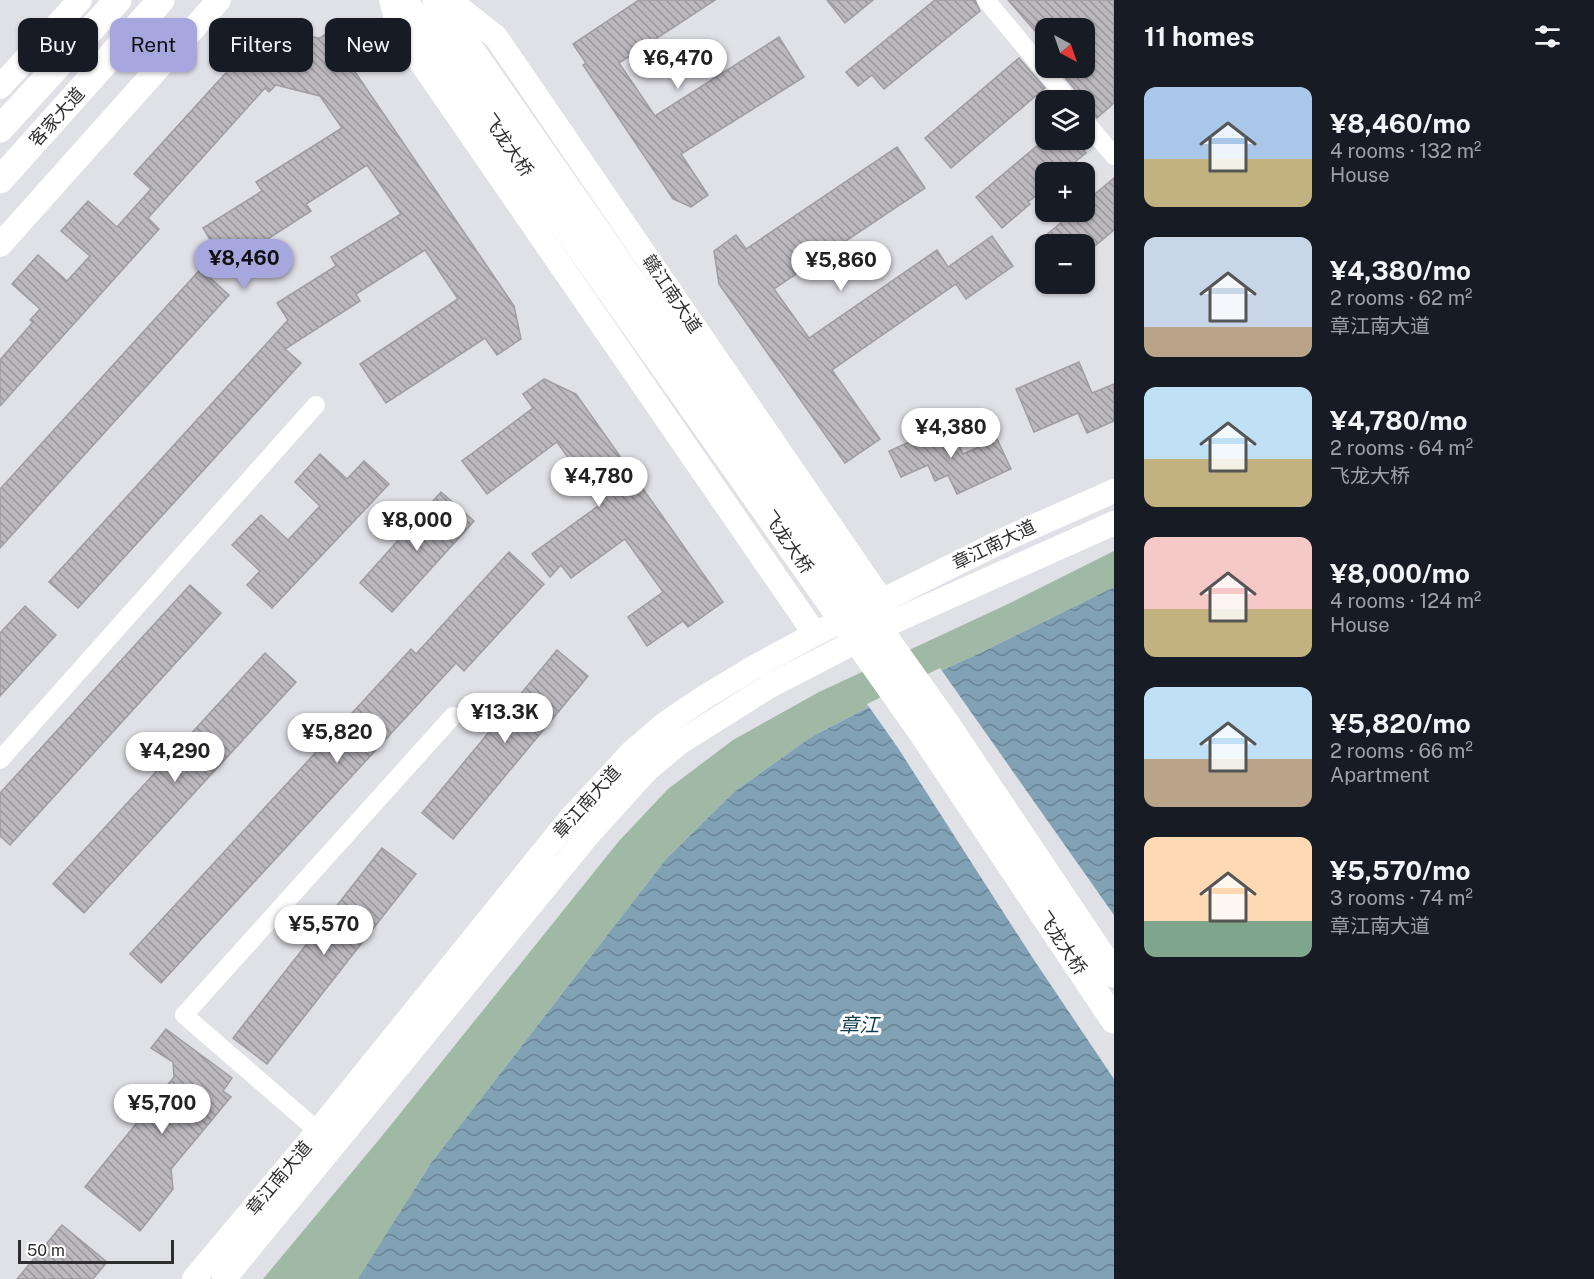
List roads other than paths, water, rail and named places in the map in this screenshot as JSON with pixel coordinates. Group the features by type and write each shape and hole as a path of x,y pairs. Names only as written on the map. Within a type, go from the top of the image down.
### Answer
{"main road":[{"path":"0,87 80,0"},
{"name":"客家大道","path":"0,129 117,0"},
{"path":"0,245 219,0"},
{"path":"391,0 400,32 815,634"},
{"path":"403,0 464,62"},
{"path":"436,0 464,62"},
{"name":"赣江南大道","path":"449,0 496,37 882,601"},
{"name":"客家大道","path":"0,180 158,5"},
{"name":"飞龙大桥","path":"464,62 659,320 943,719 1114,974"},
{"name":"飞龙大桥","path":"464,62 922,733 1114,1020"},
{"name":"章江南大道","path":"194,1279 318,1131 569,820 632,752 666,723 703,698 815,634 1010,537 1114,491"},
{"name":"章江南大道","path":"224,1279 589,834 646,770 679,743 768,687 895,621 1114,524"}],"street":[{"path":"986,0 1061,90"},
{"path":"1095,133 1114,156"},
{"path":"0,760 316,405"},
{"path":"318,1131 184,1015 453,716"}],"water":[{"name":"章江","path":"1114,587 1114,1279 358,1279 431,1163 666,859 735,791 811,737 923,679"}]}
